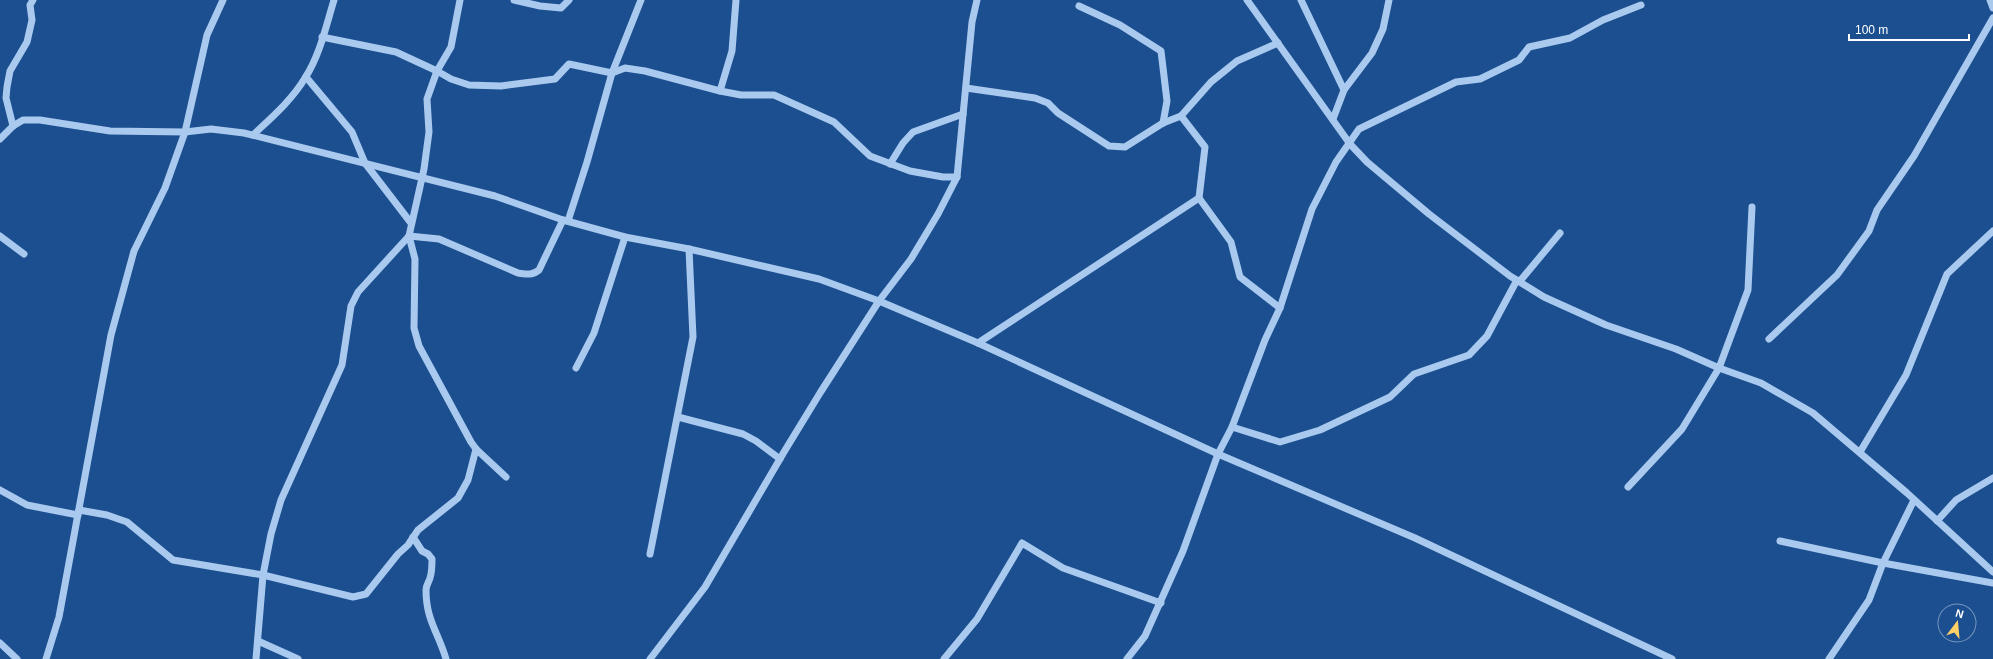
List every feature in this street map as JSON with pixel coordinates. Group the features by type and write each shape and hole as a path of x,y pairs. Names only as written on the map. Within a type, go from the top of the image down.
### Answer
{"street":[{"path":"13,126 6,98 7,86 10,71 27,42 32,20 30,5 33,0"},
{"path":"46,659 59,617 111,335 134,251 165,188 185,132 207,35 223,0"},
{"path":"253,135 288,101 306,78 317,54 334,0"},
{"path":"460,0 451,47 437,71 427,99 429,132 409,236 415,259 414,328 417,340 476,449 506,477"},
{"path":"514,0 540,6 561,8 570,0"},
{"path":"409,236 439,239 518,273 529,275 534,274 539,270 566,221 587,162 612,72 641,0"},
{"path":"720,91 732,51 736,0"},
{"path":"650,659 705,587 780,459 879,301 911,259 938,214 957,177 972,22 977,0"},
{"path":"1247,0 1350,144 1367,162 1429,214 1517,280 1544,297 1606,325 1676,349 1719,368 1761,383 1813,412 1860,452 1993,572"},
{"path":"1302,0 1344,90"},
{"path":"1333,119 1344,90 1372,53 1382,29 1389,0"},
{"path":"1990,0 1993,8"},
{"path":"1127,659 1145,636 1183,551 1218,454 1232,427 1265,340 1280,308 1312,209 1336,162 1359,129 1456,82 1480,79 1519,60 1529,47 1570,38 1603,20 1642,5"},
{"path":"1079,6 1120,25 1161,52 1168,100 1163,123"},
{"path":"1769,339 1837,275 1869,231 1877,210 1914,156 1993,18"},
{"path":"322,37 396,52 437,71 451,80 469,86 501,86 555,80 569,64 612,72 625,68 645,71 720,91 742,95 774,95 834,122 870,156 910,171 943,177 957,177"},
{"path":"966,88 1035,98 1048,103 1058,113 1109,146 1125,147 1163,123 1181,116 1211,82 1237,61 1278,42"},
{"path":"306,78 352,132 365,163 411,223"},
{"path":"890,164 903,143 913,132 963,114"},
{"path":"1181,116 1204,147 1199,198 1231,242 1240,277 1280,308"},
{"path":"0,139 13,126 23,120 40,120 110,131 185,132 211,130 253,135 495,196 566,221 625,236 819,279 879,301 978,343 1218,454 1415,538 1672,659"},
{"path":"978,343 1199,198"},
{"path":"1628,487 1682,429 1719,368 1748,290 1752,208"},
{"path":"1860,452 1906,375 1946,274 1993,231"},
{"path":"1232,427 1280,442 1320,430 1390,398 1414,374 1469,355 1487,336 1517,280 1520,281 1560,233"},
{"path":"0,236 24,254"},
{"path":"256,659 263,574 271,534 281,500 342,364 352,306 360,288 409,236"},
{"path":"576,368 594,332 625,236"},
{"path":"650,554 693,337 689,249"},
{"path":"678,417 743,434 756,441 780,459"},
{"path":"0,490 26,505 79,513 107,515 127,522 173,560 263,574 353,597 366,594 418,530 458,498 468,480 476,449"},
{"path":"1937,521 1956,500 1993,478"},
{"path":"1829,659 1868,600 1883,563 1914,500"},
{"path":"413,537 422,551 428,554 432,559 430,577 426,587 427,607 430,623 442,644 446,659"},
{"path":"1780,542 1993,583"},
{"path":"944,659 977,619 1022,543 1063,568 1161,603"},
{"path":"258,641 298,659"},
{"path":"0,643 17,659"}]}
